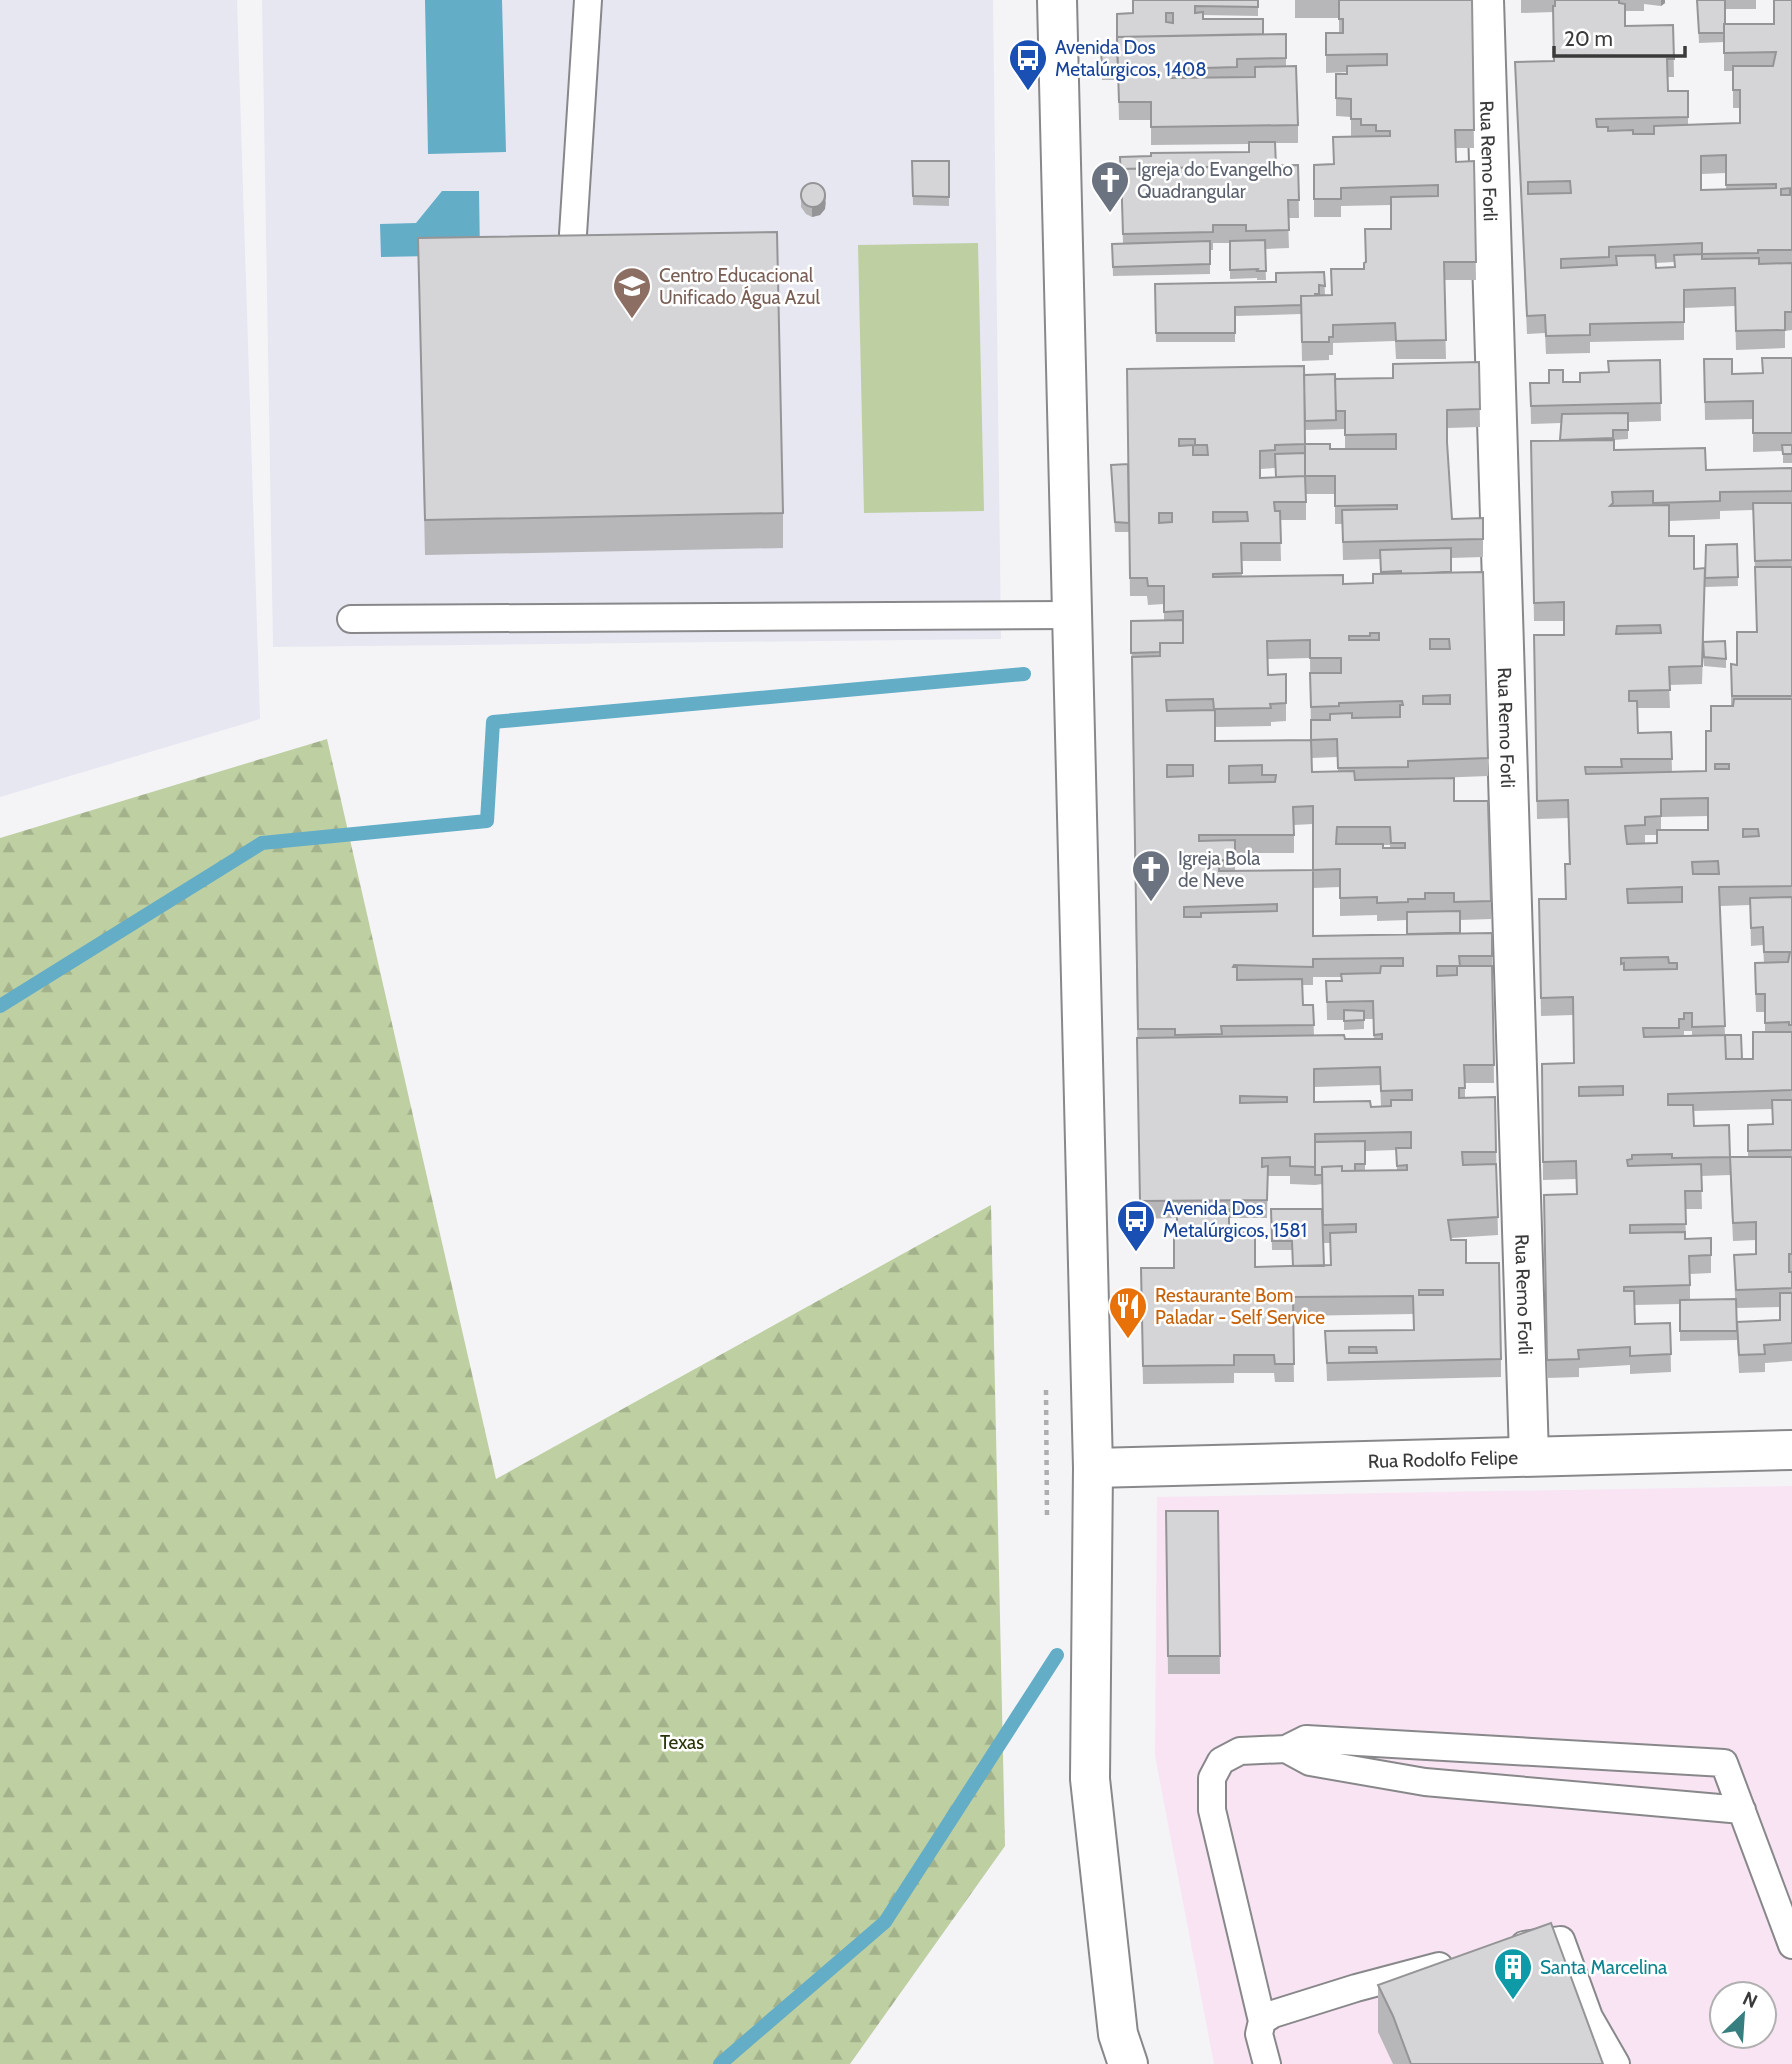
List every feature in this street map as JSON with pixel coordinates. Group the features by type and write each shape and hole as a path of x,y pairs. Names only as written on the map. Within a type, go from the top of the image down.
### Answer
{"street":[{"path":"1057,0 1093,1468 1090,1779 1118,2035 1128,2064"},
{"name":"Rua Remo Forli","path":"1484,0 1529,1456"},
{"name":"Rua Rodolfo Felipe","path":"1093,1468 1792,1450"}],"lane":[{"path":"573,234 588,0"},
{"path":"351,619 1072,615"},
{"path":"1301,1750 1425,1782 1742,1810"},
{"path":"1267,2064 1259,2034 1262,2021 1212,1810 1212,1778 1221,1761 1240,1751 1301,1750 1724,1763 1792,1945"},
{"path":"1499,1950 1561,1940 1589,2017 1616,2064"},
{"path":"1262,2021 1273,2014 1356,1988 1461,1960"}],"shaded area":[{"path":"0,0 237,0 260,719 0,797"},
{"name":"Centro Educacional Unificado Água Azul","path":"262,0 993,0 1001,639 273,647"},
{"path":"1792,1486 1792,2064 1214,2064 1155,1756 1157,1497"}],"green space":[{"path":"978,243 984,511 864,513 858,245"},
{"name":"Texas","path":"327,739 496,1479 991,1205 1005,1846 850,2064 0,2064 0,838"}],"water":[{"path":"425,0 502,0 506,152 428,154"},
{"path":"442,191 479,191 480,255 381,257 380,224 416,223"}],"building":[{"path":"1133,0 1258,0 1258,7 1195,6 1195,13 1203,12 1203,19 1263,19 1263,34 1117,37 1117,14 1133,13","holes":["1166,13 1173,13 1173,23 1166,22"]},
{"path":"1339,0 1472,0 1474,130 1455,130 1456,162 1474,161 1476,262 1444,262 1446,340 1396,341 1395,323 1333,325 1333,337 1329,337 1329,342 1302,342 1301,296 1332,295 1331,269 1364,269 1365,229 1391,229 1391,197 1438,196 1438,185 1341,188 1341,199 1314,199 1314,165 1334,164 1333,137 1390,136 1390,131 1376,131 1376,125 1361,125 1361,119 1351,119 1351,99 1336,98 1336,74 1347,74 1347,66 1387,65 1387,54 1326,55 1326,33 1343,33 1343,19 1339,19"},
{"path":"1555,0 1619,0 1619,3 1625,4 1625,26 1673,25 1674,59 1667,59 1668,91 1688,91 1688,117 1596,119 1597,127 1608,127 1608,131 1633,130 1633,134 1654,134 1654,126 1740,123 1740,90 1733,90 1733,66 1773,66 1776,52 1724,53 1724,24 1774,24 1774,0 1792,0 1792,250 1702,254 1702,259 1759,258 1759,264 1792,263 1792,312 1785,312 1785,330 1736,331 1735,288 1684,290 1684,322 1590,324 1590,335 1546,336 1545,315 1527,316 1515,62 1554,61","holes":["1726,155 1726,185 1776,184 1776,188 1701,190 1701,156","1570,181 1571,193 1528,194 1528,182","1790,188 1790,195 1781,195 1781,189","1702,243 1702,254 1674,255 1675,267 1656,268 1655,255 1616,256 1617,265 1561,268 1561,259 1609,257 1609,247"]},
{"path":"1697,0 1725,0 1724,33 1699,33"},
{"path":"1286,34 1286,58 1237,59 1237,67 1171,69 1171,78 1255,77 1255,67 1296,66 1298,125 1151,127 1151,102 1119,102 1117,37"},
{"path":"1117,46 1118,71 1102,71 1101,47"},
{"path":"1249,142 1275,142 1276,166 1121,169 1121,178 1120,157 1151,156 1151,153 1249,152"},
{"path":"912,161 949,161 949,197 913,196"},
{"path":"1298,165 1299,200 1288,200 1289,230 1246,231 1246,225 1213,225 1213,232 1123,234 1121,169"},
{"path":"813,183 824,190 825,195 818,206 813,207 802,200 801,195 808,184"},
{"path":"777,232 783,513 425,520 418,238"},
{"path":"1265,240 1266,271 1230,270 1230,241"},
{"path":"1210,241 1210,264 1113,267 1112,244"},
{"path":"1324,272 1325,286 1319,285 1319,294 1315,296 1301,296 1301,305 1235,307 1235,333 1156,333 1155,284 1276,282 1276,273"},
{"path":"1762,358 1792,358 1792,433 1753,433 1753,401 1705,402 1704,359 1732,359 1732,374 1763,373"},
{"path":"1660,360 1661,403 1531,406 1530,383 1549,383 1549,370 1563,370 1563,382 1580,382 1580,373 1609,372 1608,361"},
{"path":"1479,362 1480,409 1447,410 1447,442 1452,519 1483,518 1483,539 1343,542 1342,510 1397,509 1397,505 1335,506 1335,476 1305,476 1305,444 1330,444 1330,449 1396,449 1396,434 1345,435 1345,411 1336,411 1335,379 1393,378 1393,364"},
{"path":"1304,366 1305,444 1275,445 1275,450 1260,451 1260,478 1305,476 1306,502 1274,502 1275,511 1280,511 1281,543 1241,543 1242,573 1213,574 1213,577 1343,575 1343,584 1373,583 1373,574 1483,572 1488,758 1408,761 1408,767 1338,768 1337,739 1311,740 1312,772 1354,771 1355,780 1454,778 1454,801 1488,801 1491,901 1454,902 1454,893 1425,893 1425,899 1408,899 1408,902 1377,903 1377,897 1340,898 1340,869 1313,870 1313,936 1492,933 1492,956 1459,956 1460,966 1492,966 1494,1065 1464,1065 1465,1088 1459,1088 1459,1098 1495,1097 1496,1152 1462,1152 1463,1165 1496,1164 1498,1217 1448,1220 1451,1240 1466,1240 1466,1263 1499,1263 1501,1359 1327,1363 1325,1331 1414,1330 1413,1296 1293,1297 1294,1364 1275,1364 1274,1355 1234,1355 1234,1365 1143,1366 1141,1268 1174,1268 1174,1233 1255,1232 1255,1267 1331,1265 1330,1233 1356,1232 1356,1224 1323,1225 1322,1167 1342,1166 1342,1171 1407,1170 1407,1165 1397,1166 1396,1148 1411,1148 1411,1132 1315,1134 1315,1167 1290,1166 1290,1157 1262,1158 1262,1167 1268,1166 1267,1200 1140,1201 1137,1038 1344,1035 1345,1039 1382,1039 1382,1034 1374,1035 1373,1001 1327,1002 1326,981 1342,981 1341,974 1380,973 1381,966 1403,966 1403,958 1313,959 1313,967 1234,965 1233,967 1237,967 1237,980 1302,979 1303,1005 1313,1005 1314,1025 1221,1026 1222,1034 1175,1035 1175,1029 1138,1029 1132,657 1160,656 1160,643 1183,643 1183,611 1164,612 1164,586 1148,586 1147,578 1130,578 1127,369","holes":["1179,439 1195,439 1195,445 1207,445 1208,455 1193,455 1193,445 1179,446","1213,512 1247,512 1248,521 1213,522","1159,513 1172,513 1172,522 1159,523","1379,633 1379,640 1349,640 1349,636","1430,639 1449,639 1450,649 1430,649","1310,640 1310,658 1341,658 1341,673 1310,673 1311,707 1339,706 1339,703 1402,701 1403,705 1400,705 1400,717 1352,718 1352,713 1330,714 1330,720 1311,720 1311,740 1215,741 1215,710 1167,711 1166,700 1213,699 1214,709 1271,708 1270,704 1286,703 1286,674 1268,675 1267,641","1450,695 1450,704 1423,704 1423,696","1167,765 1193,765 1193,776 1167,777","1262,765 1262,775 1276,775 1275,782 1229,783 1229,766","1313,806 1313,870 1219,871 1219,860 1235,861 1235,840 1199,841 1199,835 1294,835 1293,807","1337,827 1390,827 1391,843 1405,843 1405,848 1383,848 1383,844 1336,844","1277,904 1277,911 1201,913 1201,917 1184,917 1184,907","1437,966 1457,966 1457,975 1437,976","1380,1067 1381,1091 1412,1090 1412,1100 1391,1100 1391,1106 1371,1107 1370,1101 1314,1102 1314,1069","1240,1096 1287,1097 1287,1102 1240,1103","1419,1290 1443,1290 1443,1295 1419,1295","1349,1347 1376,1347 1377,1353 1349,1353"]},
{"path":"1335,374 1336,420 1305,421 1304,375"},
{"path":"1628,413 1628,430 1613,430 1613,438 1560,440 1562,414"},
{"path":"1614,440 1614,450 1705,448 1706,470 1792,468 1792,491 1720,492 1720,501 1653,503 1653,491 1612,492 1613,503 1610,506 1669,505 1669,536 1694,536 1694,569 1705,568 1702,666 1669,667 1670,690 1629,691 1629,701 1637,701 1638,733 1671,732 1672,759 1621,759 1622,767 1585,767 1586,774 1706,771 1706,731 1711,731 1711,706 1733,706 1734,699 1792,699 1792,886 1719,887 1725,1026 1692,1027 1692,1013 1684,1013 1684,1019 1679,1019 1679,1028 1643,1028 1644,1037 1725,1035 1726,1059 1753,1059 1753,1032 1792,1032 1792,1090 1668,1094 1668,1105 1693,1105 1694,1126 1729,1125 1730,1157 1672,1158 1672,1154 1632,1155 1632,1159 1627,1160 1628,1166 1701,1164 1702,1191 1685,1191 1686,1224 1630,1225 1630,1233 1685,1232 1685,1239 1711,1238 1711,1255 1689,1256 1690,1285 1624,1287 1624,1291 1634,1291 1635,1324 1670,1323 1671,1354 1630,1356 1630,1347 1578,1350 1579,1359 1547,1360 1544,1195 1577,1194 1576,1161 1543,1162 1542,1064 1574,1063 1573,997 1541,998 1539,899 1566,899 1565,864 1570,864 1568,800 1537,801 1534,635 1564,635 1564,602 1534,603 1531,441","holes":["1660,625 1661,633 1616,634 1617,626","1715,764 1729,764 1729,769 1715,769","1708,798 1708,830 1657,830 1657,843 1627,844 1625,826 1645,825 1645,817 1661,816 1661,799","1743,829 1758,829 1759,836 1743,837","1718,861 1719,874 1693,874 1692,862","1682,887 1682,902 1628,903 1627,889","1668,957 1669,963 1677,963 1677,969 1624,970 1624,963 1621,964 1621,958","1623,1086 1623,1095 1579,1096 1579,1087"]},
{"path":"1782,445 1792,445 1792,454 1783,454"},
{"path":"1305,453 1305,476 1276,477 1275,454"},
{"path":"1128,464 1129,523 1115,522 1111,465"},
{"path":"1753,503 1792,503 1792,560 1755,561"},
{"path":"1737,544 1738,577 1705,578 1706,545"},
{"path":"1451,548 1451,572 1381,572 1380,550"},
{"path":"1755,567 1792,567 1792,696 1732,696 1731,664 1737,665 1737,632 1757,632"},
{"path":"1183,620 1183,643 1160,643 1160,652 1131,653 1131,621"},
{"path":"1725,641 1726,659 1704,657 1703,642"},
{"path":"1792,897 1792,1025 1789,1025 1789,1022 1765,1023 1765,994 1756,994 1755,963 1788,962 1790,952 1764,952 1763,927 1751,928 1750,898"},
{"path":"1460,911 1460,933 1407,934 1407,912"},
{"path":"1344,1010 1364,1011 1364,1020 1344,1021"},
{"path":"1725,1035 1741,1035 1742,1059 1726,1059"},
{"path":"1772,1100 1792,1100 1792,1150 1748,1151 1748,1125 1773,1124"},
{"path":"1365,1141 1365,1164 1355,1164 1355,1171 1342,1171 1342,1166 1322,1167 1322,1175 1315,1175 1315,1142"},
{"path":"1730,1157 1792,1157 1792,1254 1789,1254 1789,1272 1792,1272 1792,1288 1736,1290 1734,1255 1756,1254 1756,1222 1733,1223"},
{"path":"1177,1209 1229,1209 1229,1229 1249,1229 1249,1232 1177,1233"},
{"path":"1271,1209 1322,1209 1324,1266 1293,1266 1292,1241 1272,1241"},
{"path":"1780,1293 1792,1293 1792,1343 1764,1345 1765,1354 1739,1355 1737,1322 1780,1320"},
{"path":"1736,1299 1737,1331 1680,1331 1680,1300"},
{"path":"1166,1511 1218,1511 1220,1656 1168,1656"},
{"path":"1551,1923 1603,2064 1411,2064 1378,1985"}],"waterway":[{"path":"0,1006 262,843 487,821 493,722 1024,674"},
{"path":"720,2064 885,1922 1057,1655"}],"place":[{"name":"Avenida Dos Metalúrgicos, 1408","path":"1028,92"},
{"name":"Igreja do Evangelho Quadrangular","path":"1110,214"},
{"name":"Centro Educacional Unificado Água Azul","path":"632,320"},
{"name":"Igreja Bola de Neve","path":"1151,903"},
{"name":"Avenida Dos Metalúrgicos, 1581","path":"1136,1253"},
{"name":"Restaurante Bom Paladar - Self Service","path":"1128,1340"},
{"name":"Santa Marcelina","path":"1513,2001"}]}
